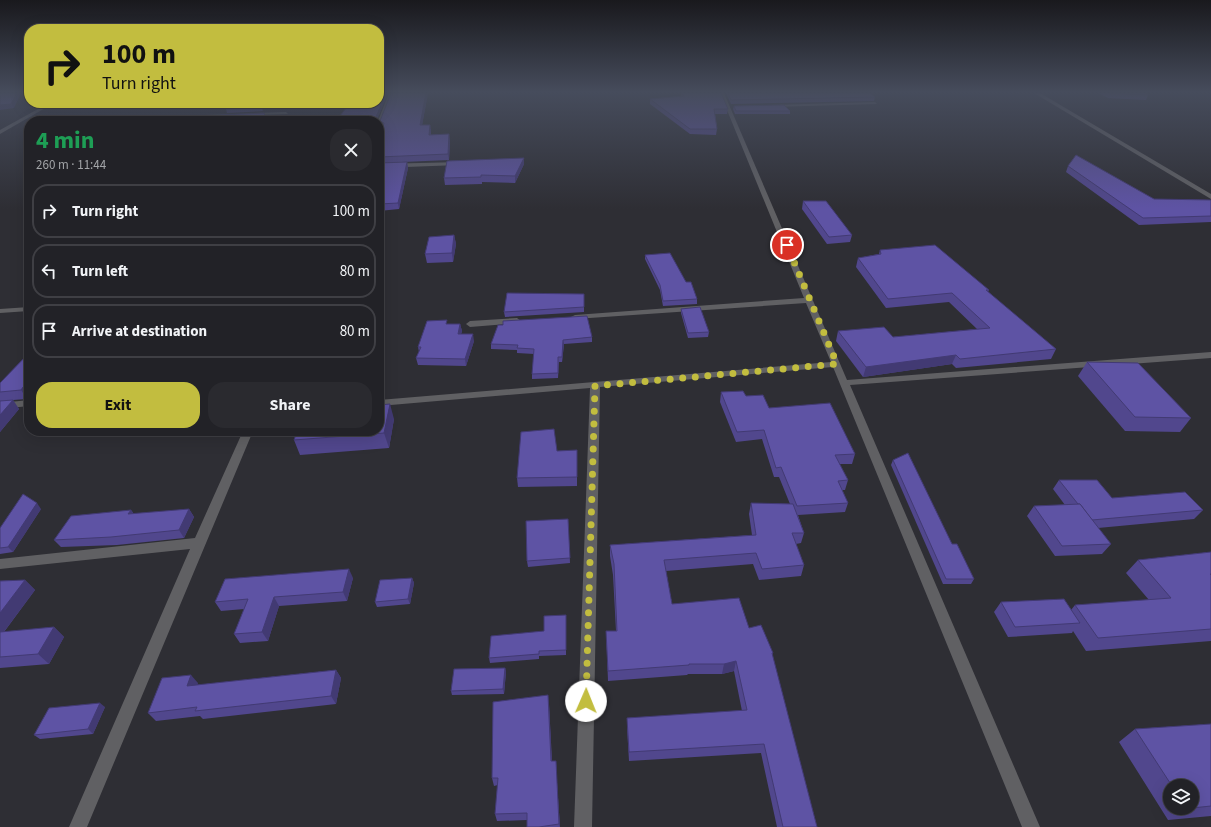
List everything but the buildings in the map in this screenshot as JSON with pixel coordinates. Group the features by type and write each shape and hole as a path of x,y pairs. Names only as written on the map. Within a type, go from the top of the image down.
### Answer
{"street":[{"path":"742,132 837,364 843,383 1031,827"},
{"path":"1100,132 1211,197"},
{"path":"384,166 462,163"},
{"path":"564,318 810,300"},
{"path":"0,311 24,309"},
{"path":"470,324 525,320"},
{"path":"843,383 1211,355"},
{"path":"384,403 595,386 837,364"},
{"path":"583,827 595,386"},
{"path":"0,406 24,404"},
{"path":"78,827 198,543 246,436"},
{"path":"0,564 198,543"}],"route":[{"path":"586,701 595,386 837,364 787,245"}]}
